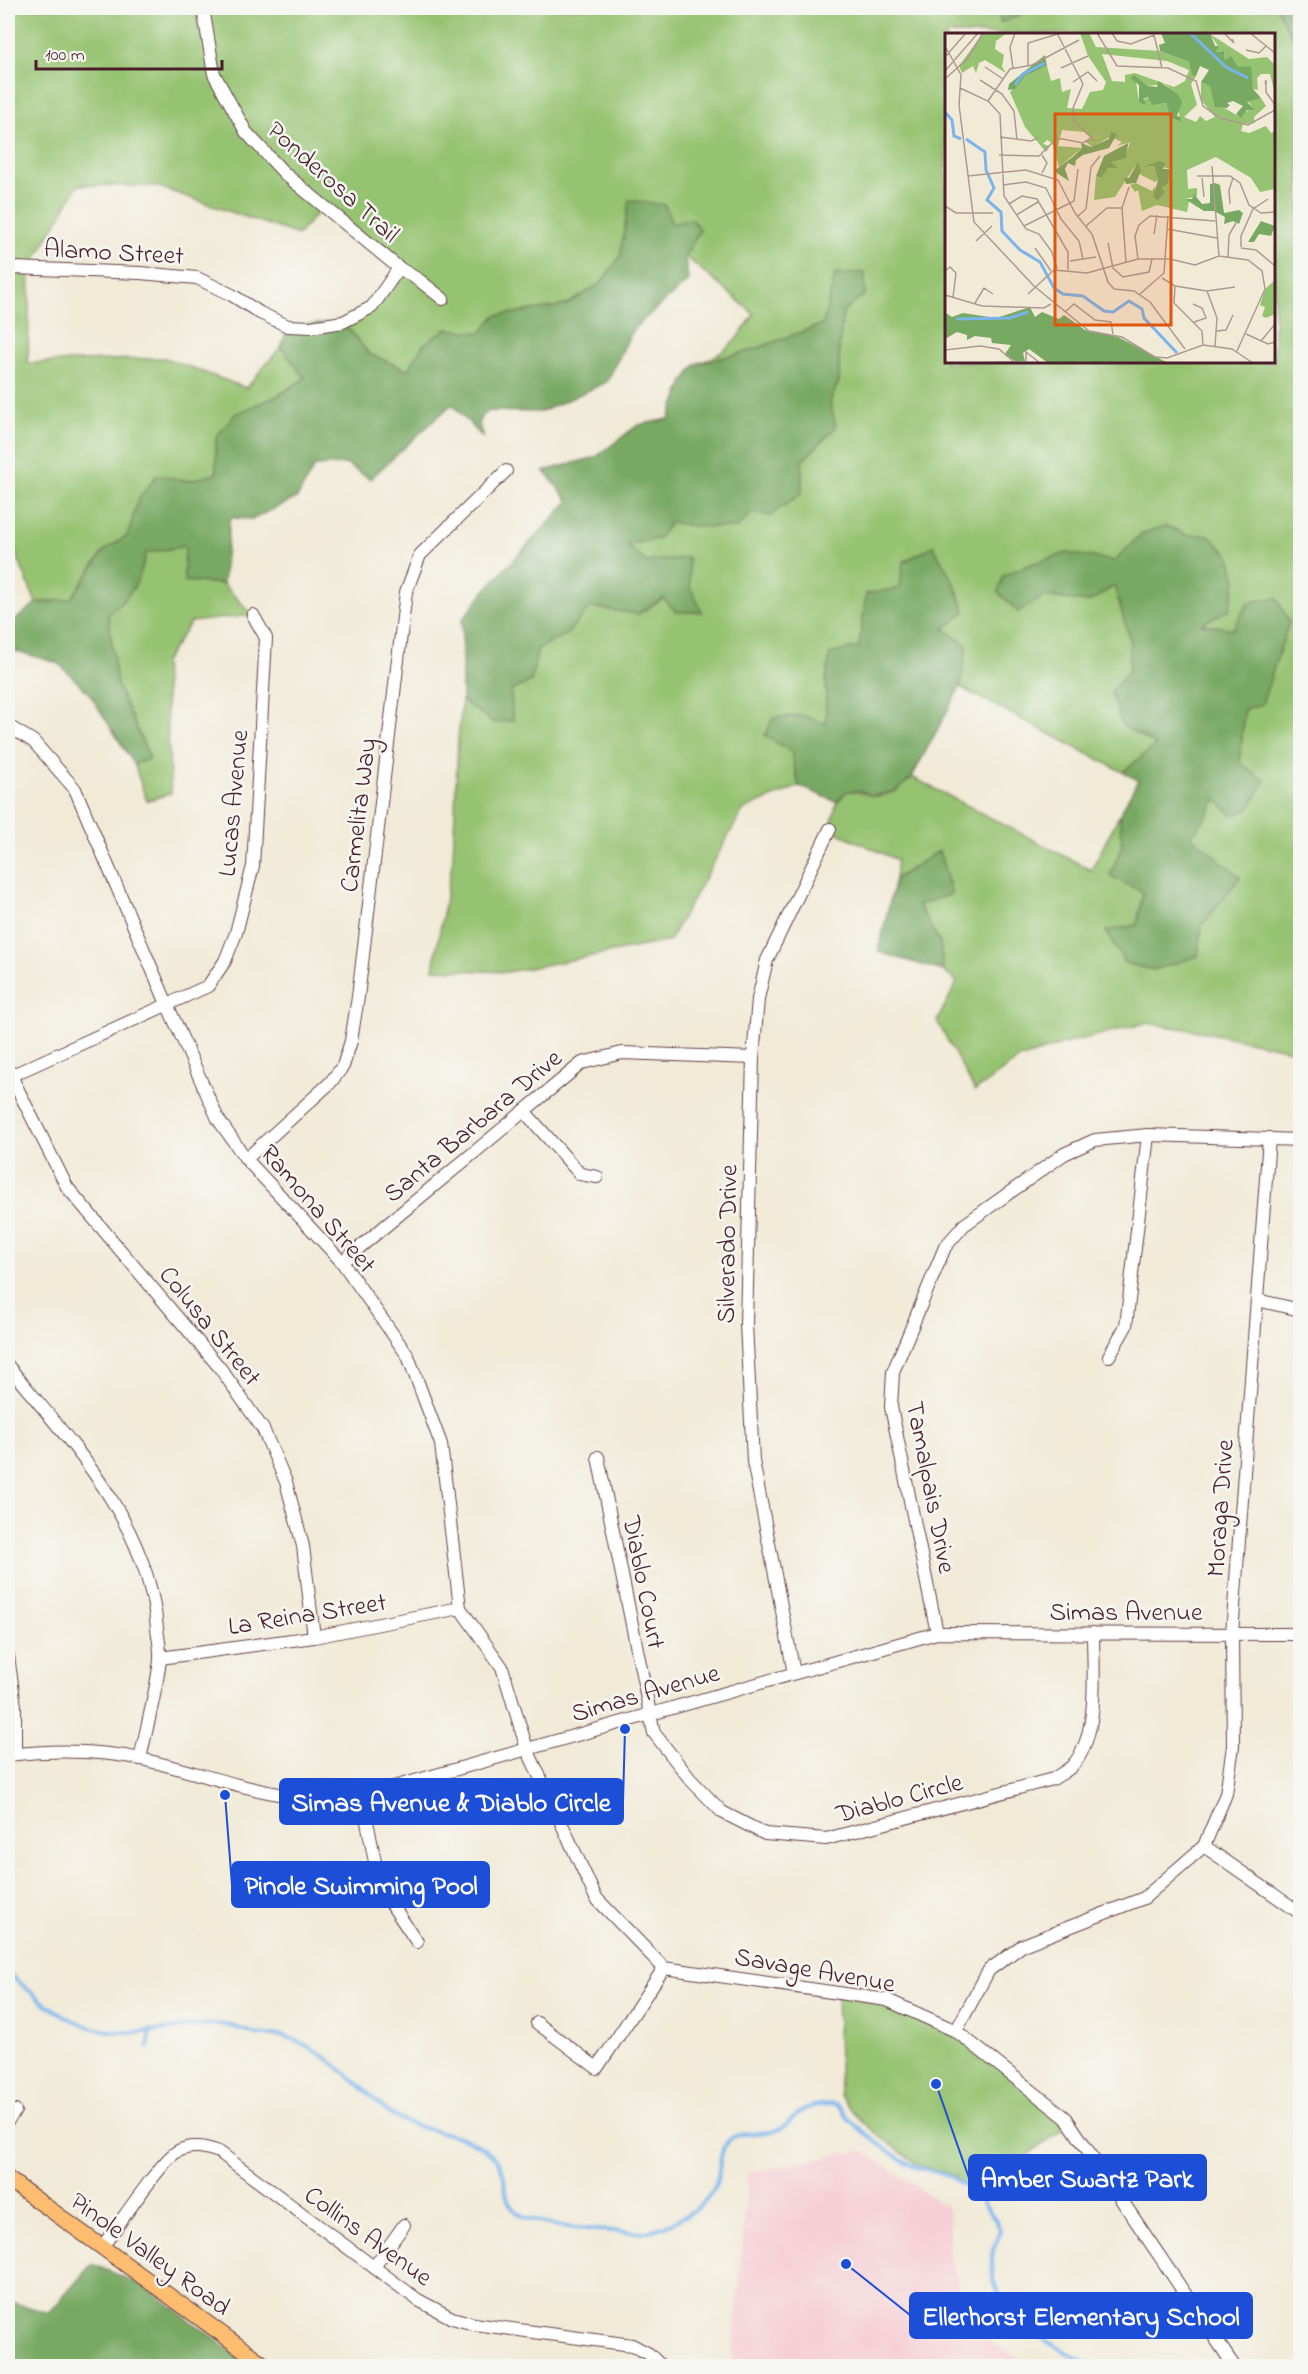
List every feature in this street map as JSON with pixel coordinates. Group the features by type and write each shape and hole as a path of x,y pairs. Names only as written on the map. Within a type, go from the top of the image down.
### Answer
{"main road":[{"name":"Pinole Valley Road","path":"8,2179 266,2367"}],"street":[{"name":"Ponderosa Trail","path":"203,8 214,74 246,132 285,174 399,268 419,280 442,299"},
{"name":"Alamo Street","path":"8,271 14,268 140,273 197,278 288,326 311,327 343,321 372,308 399,268"},
{"name":"Carmelita Way","path":"246,1159 330,1083 343,1066 351,1041 358,997 406,592 420,555 506,471"},
{"name":"Lucas Avenue","path":"8,1074 208,986 225,961 236,933 253,866 266,638 253,615"},
{"name":"Ramona Street","path":"8,726 33,741 75,789 218,1119 246,1159 342,1263 408,1356 441,1444 460,1608 502,1667 527,1749"},
{"name":"Silverado Drive","path":"794,1673 753,1461 746,1324 753,1058 758,999 767,960 830,829"},
{"name":"Santa Barbara Drive","path":"342,1263 582,1063 622,1053 753,1058"},
{"name":"Colusa Street","path":"8,1074 67,1187 220,1368 263,1429 286,1482 303,1546 314,1637"},
{"path":"525,1112 580,1174 597,1177"},
{"path":"1109,1356 1126,1326 1148,1135"},
{"name":"Tamalpais Drive","path":"937,1633 891,1407 893,1372 945,1247 964,1225 1064,1154 1095,1140 1148,1135 1300,1140"},
{"name":"Moraga Drive","path":"956,2031 989,1970 1023,1945 1144,1898 1204,1846 1226,1794 1233,1746 1232,1634 1269,1138"},
{"path":"1257,1300 1300,1310"},
{"path":"8,1366 83,1456 115,1503 142,1558 156,1608 160,1658 140,1759"},
{"name":"Diablo Court","path":"598,1457 649,1715"},
{"name":"La Reina Street","path":"160,1658 314,1637 460,1608"},
{"name":"Simas Avenue","path":"11,1755 83,1752 140,1759 248,1789 280,1795 339,1799 362,1796 937,1633 1300,1636"},
{"name":"Diablo Circle","path":"649,1715 654,1733 690,1779 722,1812 765,1834 826,1839 1053,1779 1072,1766 1088,1739 1093,1693 1093,1633"},
{"path":"8,1656 15,1706 11,1755"},
{"path":"527,1749 596,1898 664,1968 597,2068 537,2023"},
{"path":"362,1796 376,1868 384,1893 417,1942"},
{"path":"1204,1846 1300,1913"},
{"name":"Savage Avenue","path":"664,1968 887,2000 956,2031 1066,2118 1234,2367"},
{"name":"Collins Avenue","path":"102,2247 164,2164 177,2151 191,2147 205,2147 219,2152 418,2300 452,2318 474,2324 633,2345 649,2354 661,2367"},
{"path":"374,2267 404,2225"}],"shaded area":[{"path":"862,2150 948,2208 950,2224 948,2250 957,2278 961,2326 1029,2366 732,2366 748,2173"}],"green space":[{"path":"8,8 1277,8 1287,29 1300,47 1300,1052 1206,1032 1146,1023 1070,1042 1019,1059 975,1091 937,1021 957,982 943,971 940,943 918,905 939,851 895,879 897,860 830,829 837,802 847,791 882,796 899,788 912,777 1091,870 1120,814 1122,846 1110,876 1143,892 1137,925 1106,931 1125,963 1154,970 1197,956 1202,925 1240,877 1191,836 1217,798 1264,780 1240,763 1244,710 1277,657 1289,622 1249,602 1233,629 1200,624 1208,535 1188,535 1166,526 1141,534 1115,561 1067,553 1028,565 1003,576 1018,611 1045,596 1089,602 1114,585 1130,639 1129,671 1122,725 1156,745 1123,772 960,687 967,646 944,629 965,611 954,583 933,546 859,647 826,680 826,725 802,715 791,751 799,786 743,810 669,941 508,972 433,969 453,858 462,700 494,723 511,691 531,681 538,648 566,635 590,607 638,614 664,598 701,611 689,587 688,557 646,562 626,545 670,522 694,526 737,528 836,427 830,402 839,381 839,347 843,312 865,294 835,275 824,324 750,351 696,364 716,356 731,345 754,314 685,256 700,230 620,257 600,284 566,305 495,316 481,333 446,329 424,344 408,370 369,354 343,322 372,307 399,268 323,206 298,235 156,186 78,185 30,269 28,363 165,358 246,388 281,347 305,378 279,395 235,414 216,437 216,474 188,481 157,475 138,500 128,535 104,551 71,599 36,603 15,551 8,542 8,456 15,441 8,430"},
{"path":"998,8 1036,8 1000,23"},
{"path":"1277,8 1300,8 1300,47 1287,29"},
{"path":"629,200 665,205 672,224 692,219 700,230 685,256 688,281 633,329 607,382 541,412 489,411 481,417 479,424 483,438 452,404 370,479 346,464 315,466 297,498 253,519 230,518 223,584 184,581 185,546 146,553 133,588 123,601 108,614 117,685 150,759 134,764 89,693 58,663 8,649 8,626 36,603 71,599 104,551 128,535 138,500 157,475 188,481 216,474 216,437 235,414 279,395 305,378 281,347 288,326 343,322 369,354 407,370 424,344 446,329 481,333 495,316 566,305 600,284 620,257"},
{"path":"865,272 865,294 843,312 839,347 839,381 830,402 836,427 802,461 802,493 770,516 751,513 737,528 694,526 671,522 658,539 627,545 646,562 688,557 690,587 702,612 676,612 663,598 638,614 590,607 566,635 538,648 531,681 511,691 513,720 494,723 462,700 462,620 487,588 569,501 544,471 596,457 638,425 669,419 684,381 696,364 750,351 823,324 835,275"},
{"path":"1166,526 1188,535 1208,535 1230,556 1236,580 1229,610 1201,624 1233,629 1249,602 1277,598 1289,622 1262,704 1244,710 1240,763 1265,781 1248,810 1232,815 1216,799 1204,820 1191,836 1240,877 1202,925 1198,956 1154,970 1125,963 1106,931 1137,925 1143,892 1110,876 1122,846 1120,814 1138,780 1123,772 1156,745 1122,725 1111,692 1129,671 1130,639 1114,586 1089,602 1045,596 1018,612 998,592 1003,576 1028,565 1067,553 1115,561 1141,534"},
{"path":"186,546 184,581 223,584 253,615 191,622 164,662 171,793 147,801 134,764 150,758 117,685 108,614 123,601 133,588 146,553"},
{"path":"933,546 954,583 965,612 944,629 967,646 960,687 912,777 896,791 872,796 861,791 847,791 837,802 799,786 791,751 765,736 773,718 802,715 826,724 826,680 830,654 859,647 866,594 900,588 903,562"},
{"path":"939,851 952,894 918,905 940,943 943,971 878,952 895,879"},
{"path":"837,1993 900,2008 1007,2064 1041,2093 1068,2126 975,2192 952,2175 916,2164 861,2121 840,2096"},
{"path":"92,2264 144,2286 251,2366 8,2366 8,2301 49,2313"}],"waterway":[{"path":"8,1973 61,2014 97,2029 113,2032 147,2032 218,2024 256,2034 280,2035 306,2045 338,2067 389,2113 416,2126 473,2142 485,2150 500,2167 509,2203 514,2210 521,2215 547,2224 642,2233 664,2226 696,2208 712,2191 717,2181 723,2149 730,2139 743,2134 780,2129 799,2113 813,2106 836,2105 857,2126 901,2160 913,2166 948,2176 978,2197 1000,2228 992,2256 994,2278 1000,2296 1010,2312 1039,2336 1091,2366"},
{"path":"148,2047 151,2030"}],"place":[{"name":"Simas Avenue & Diablo Circle","path":"625,1729"},
{"name":"Pinole Swimming Pool","path":"225,1795"},
{"name":"Amber Swartz Park","path":"936,2084"},
{"name":"Ellerhorst Elementary School","path":"846,2264"}]}
